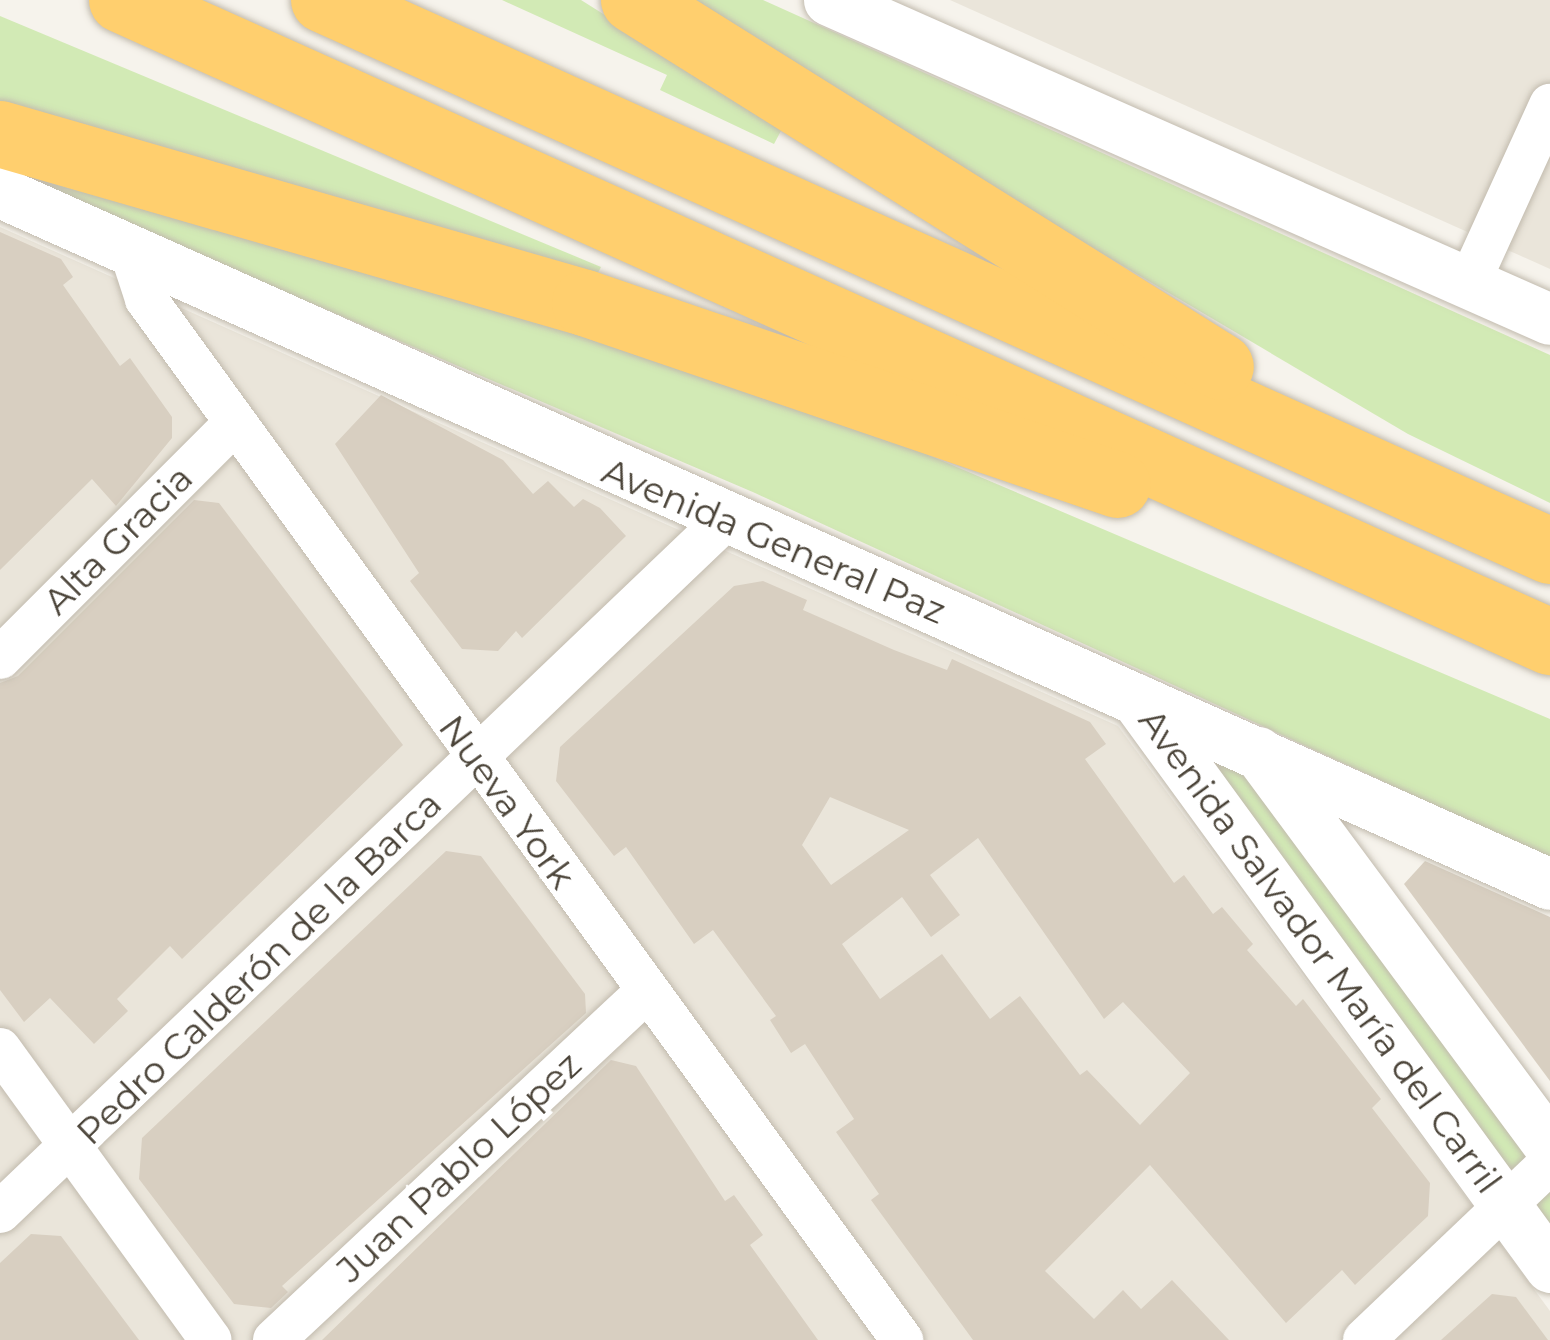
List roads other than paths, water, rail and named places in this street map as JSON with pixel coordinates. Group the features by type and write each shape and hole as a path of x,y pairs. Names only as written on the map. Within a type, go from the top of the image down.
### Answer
{"highway":[{"path":"122,0 1550,642"},
{"path":"324,0 1550,551"},
{"path":"634,0 1416,491"},
{"path":"0,134 605,309 1010,452 1387,568"}],"street":[{"path":"829,0 1550,319"},
{"path":"1469,283 1550,105"},
{"name":"Avenida General Paz","path":"0,192 723,522 1132,694 1550,884"},
{"name":"Nueva York","path":"131,253 146,298 645,993 902,1340"},
{"name":"Alta Gracia","path":"0,658 235,423"},
{"name":"Pedro Calderón de la Barca","path":"0,1212 723,522"},
{"name":"Avenida Salvador María del Carril","path":"1132,694 1550,1267"},
{"name":"Avenida Salvador María del Carril","path":"1256,749 1550,1147"},
{"name":"Juan Pablo López","path":"274,1340 645,993"},
{"path":"0,1049 211,1340"},
{"path":"1364,1340 1550,1162"}]}
